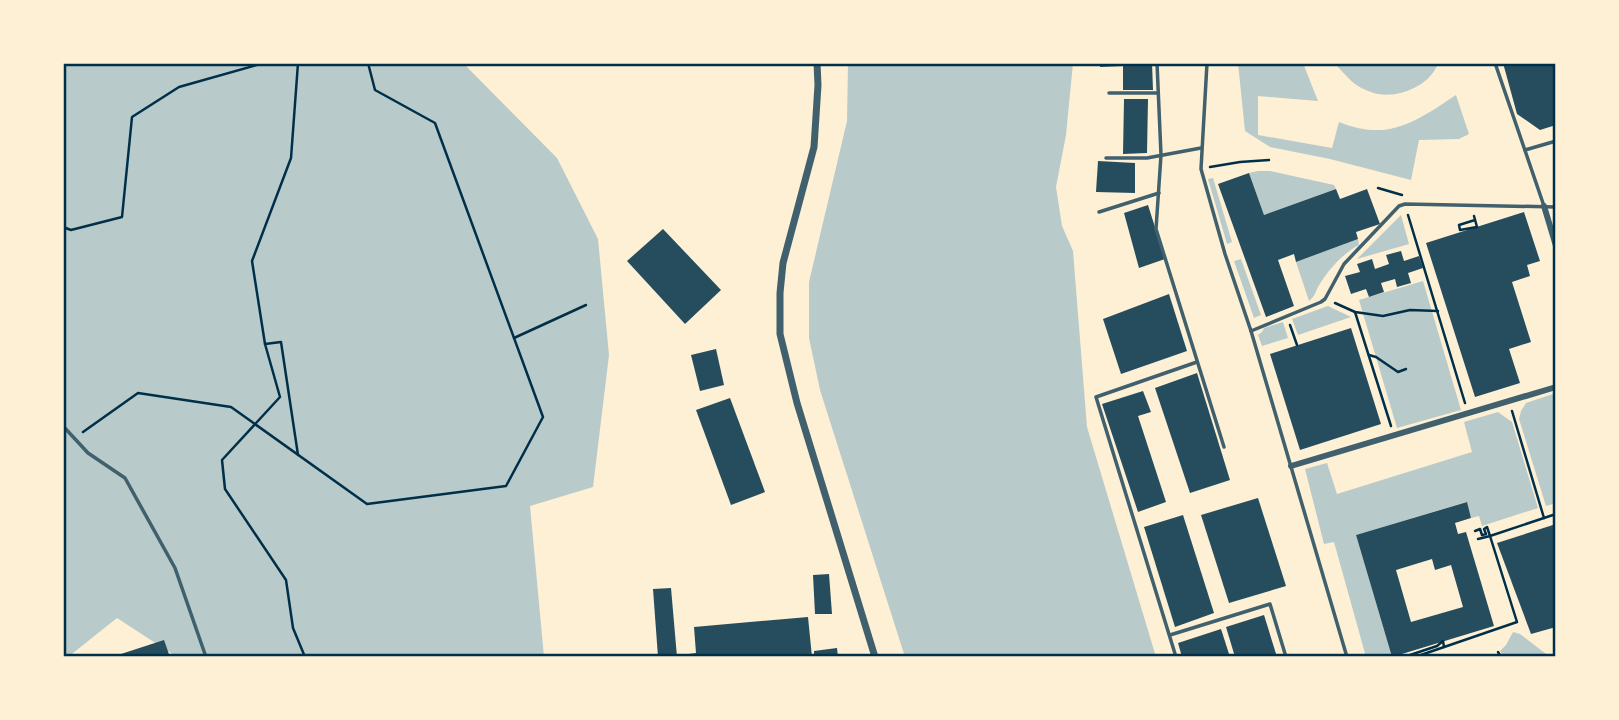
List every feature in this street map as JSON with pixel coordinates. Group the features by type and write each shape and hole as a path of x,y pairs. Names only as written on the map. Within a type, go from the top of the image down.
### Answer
{"street":[{"path":"817,63 814,147 783,263 780,334 797,403 875,657"},
{"path":"1544,206 1556,246"},
{"path":"1291,466 1556,387"}],"lane":[{"path":"1157,63 1161,155 1156,229 1224,447"},
{"path":"1206,63 1201,169 1347,657"},
{"path":"1495,63 1544,206"},
{"path":"1109,93 1158,93"},
{"path":"1525,150 1556,141"},
{"path":"1106,158 1147,158 1202,148"},
{"path":"1099,212 1159,192"},
{"path":"1251,331 1325,299 1344,264 1399,206 1556,207"},
{"path":"1176,657 1096,397 1197,362"},
{"path":"63,426 88,453 125,478 175,568 206,657"},
{"path":"1170,635 1270,604 1286,657"}],"path":[{"path":"63,227 71,230 122,217 132,117 179,87 264,63"},
{"path":"298,63 291,158 252,261 265,344 280,397 222,460 225,489 286,580 292,628 305,657"},
{"path":"74,438 138,393 231,407 367,504 506,486 543,416 435,122 375,90 368,63"},
{"path":"1201,169 1269,160"},
{"path":"1402,195 1468,413"},
{"path":"1475,220 1477,227 1460,230 1459,225 1475,220"},
{"path":"1325,299 1355,312 1383,316 1410,310 1437,311"},
{"path":"514,338 586,305"},
{"path":"1355,312 1393,435"},
{"path":"1287,316 1297,345"},
{"path":"265,344 281,342 299,456"},
{"path":"1368,355 1398,372 1406,369"},
{"path":"1509,401 1544,518"},
{"path":"1478,539 1556,514"},
{"path":"1415,657 1517,622 1487,527 1484,528 1486,534 1482,535 1480,529 1475,530"},
{"path":"1404,657 1437,646 1443,641 1444,647"},
{"path":"1498,652 1502,657"}],"shaded area":[{"path":"63,63 463,63 557,158 598,239 609,355 593,487 530,506 544,657 177,657 117,618 68,657 63,657"},
{"path":"848,63 1073,63 1066,135 1056,187 1062,226 1073,251 1087,427 1156,657 905,657 820,390 809,338 809,282 847,121"},
{"path":"1238,63 1303,63 1318,101 1258,96 1258,135 1332,148 1339,122 1373,130 1401,126 1456,95 1469,134 1459,139 1419,140 1411,180 1270,147 1245,131"},
{"path":"1336,63 1438,63 1422,84 1405,92 1387,95 1373,93 1358,86"},
{"path":"1270,171 1334,185 1336,189 1264,215 1249,173"},
{"path":"1213,178 1232,242 1227,244 1208,179"},
{"path":"1401,215 1409,244 1357,259"},
{"path":"1358,239 1359,245 1336,263 1309,301 1296,262"},
{"path":"1241,259 1261,315 1254,318 1234,261"},
{"path":"1423,281 1461,410 1397,428 1359,300"},
{"path":"1328,306 1351,317 1298,335 1292,319"},
{"path":"1283,322 1288,338 1262,346 1258,335 1264,328"},
{"path":"1556,393 1556,503 1546,506 1519,419 1526,403"},
{"path":"1498,412 1512,422 1538,508 1482,526 1479,516 1471,518 1466,502 1356,535 1392,657 1366,657 1334,542 1324,544 1305,469 1327,463 1337,494 1472,452 1464,422"},
{"path":"1513,632 1520,634 1550,657 1504,657 1500,651"}],"building":[{"path":"1100,63 1152,63 1153,90 1123,90 1123,66 1100,67"},
{"path":"1503,63 1556,63 1556,125 1540,130 1517,114"},
{"path":"1124,99 1148,99 1147,153 1123,154"},
{"path":"1098,161 1135,163 1135,193 1096,192"},
{"path":"1249,173 1264,215 1336,189 1340,199 1367,189 1380,224 1356,232 1358,239 1296,262 1294,254 1278,260 1294,306 1266,317 1218,184"},
{"path":"1148,205 1165,259 1139,268 1124,213"},
{"path":"1524,212 1540,261 1527,265 1530,276 1512,282 1531,342 1509,349 1520,383 1475,397 1426,243"},
{"path":"663,229 721,290 685,324 627,261"},
{"path":"1401,251 1404,261 1419,256 1423,268 1408,273 1411,283 1397,287 1395,279 1381,283 1384,292 1369,297 1366,289 1351,294 1345,276 1360,272 1357,264 1372,259 1375,269 1389,264 1386,255"},
{"path":"1169,294 1187,351 1121,374 1103,319"},
{"path":"1351,328 1381,424 1300,450 1270,354"},
{"path":"716,349 724,385 700,391 691,355"},
{"path":"1197,373 1230,480 1190,493 1155,388"},
{"path":"1143,391 1151,412 1138,416 1166,502 1138,512 1102,404"},
{"path":"730,398 765,492 731,505 696,410"},
{"path":"1258,498 1286,586 1229,603 1201,515"},
{"path":"1467,502 1471,518 1455,523 1458,534 1466,532 1494,626 1392,657 1356,535","holes":["1432,559 1435,570 1451,565 1463,607 1411,622 1396,570"]},
{"path":"1183,515 1214,613 1175,627 1144,527"},
{"path":"1556,524 1556,627 1531,634 1497,543"},
{"path":"829,574 832,614 815,614 813,575"},
{"path":"671,588 677,657 658,657 653,589"},
{"path":"1264,615 1277,657 1235,657 1226,627"},
{"path":"808,617 812,657 681,657 696,653 694,627"},
{"path":"1221,629 1230,657 1182,657 1178,643"},
{"path":"164,640 170,657 122,657 121,654"},
{"path":"837,648 838,657 814,657 814,651"}]}
